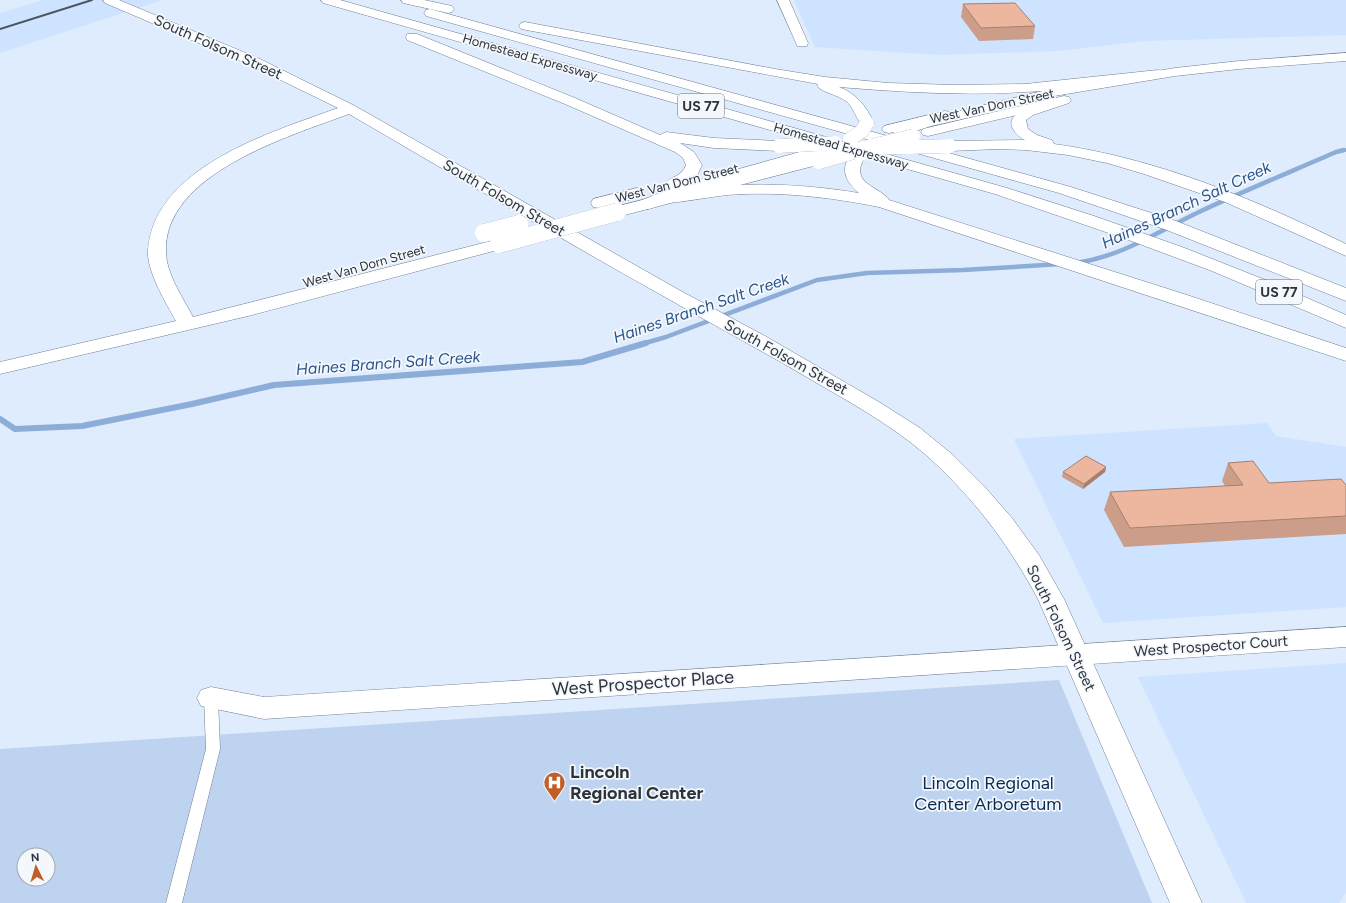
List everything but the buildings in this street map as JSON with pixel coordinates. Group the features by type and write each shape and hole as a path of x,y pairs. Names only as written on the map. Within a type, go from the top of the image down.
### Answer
{"main road":[{"path":"109,0 123,6"},
{"name":"South Folsom Street","path":"123,6 141,0"},
{"path":"322,0 570,101 680,148 689,155 694,165 690,175 674,191"},
{"name":"Homestead Expressway","path":"327,0 1001,191 1074,214 1212,265 1346,322"},
{"path":"783,0 802,42"},
{"path":"402,2 775,73 857,84 955,89 1032,87 1158,74"},
{"name":"Homestead Expressway","path":"402,2 1012,174 1117,207 1238,251 1346,295"},
{"name":"South Folsom Street","path":"123,6 255,62 350,109 672,294 758,340 879,410 912,433 945,460 976,490 1004,524 1030,561 1051,599 1186,903"},
{"name":"West Van Dorn Street","path":"884,140 927,123 1015,103 1048,93 1158,74 1239,65 1346,57"},
{"name":"West Van Dorn Street","path":"185,321 241,312 646,205 674,191 809,154 884,140 1064,100 1195,79 1346,66"},
{"path":"775,73 826,86 845,94 860,107 867,123 862,131 842,142"},
{"path":"1064,100 1023,114 1019,118 1018,123 1020,129 1034,139 1102,159"},
{"path":"185,321 160,267 157,252 158,235 162,221 179,196 208,170 249,147 350,109"},
{"path":"636,130 655,135 714,143 779,146 884,140 950,146 1024,145 1065,151 1139,168 1220,195 1317,236 1346,251"},
{"path":"884,140 857,156 852,163 851,169 855,179 871,195 936,220 1180,299 1346,355"},
{"name":"West Van Dorn Street","path":"0,368 185,321 484,233 599,203 674,191 809,154 842,142"},
{"path":"646,205 678,191 809,154"},
{"path":"674,191 713,192 783,189 836,194 883,203 909,210"},
{"name":"West Prospector Court","path":"1076,655 1346,637"},
{"name":"West Prospector Place","path":"212,698 264,708 1076,655"}],"lane":[{"path":"174,903 213,749 212,698"}],"shaded area":[{"path":"43,0 163,0 0,53 0,13"},
{"path":"794,0 1346,0 1346,35 1144,41 1058,51 939,55 815,47"},
{"path":"1267,423 1276,436 1346,447 1346,607 1103,623 1014,439"},
{"path":"1346,663 1346,893 1339,903 1246,903 1138,677"}],"green space":[{"name":"Lincoln Regional Center Arboretum","path":"1059,680 1152,903 0,903 0,749"}],"waterway":[{"name":"Haines Branch Salt Creek","path":"1341,151 1346,150"},
{"name":"Haines Branch Salt Creek","path":"1076,263 1093,260 1124,249 1216,204 1341,151"},
{"name":"Haines Branch Salt Creek","path":"642,344 666,337 817,280 867,273 963,270 1061,264"},
{"name":"Haines Branch Salt Creek","path":"0,419 15,429 82,426 192,404 274,385 582,362 646,343"}],"railway":[{"path":"0,29 92,0"}],"place":[{"name":"Lincoln Regional Center","path":"555,802"}]}
